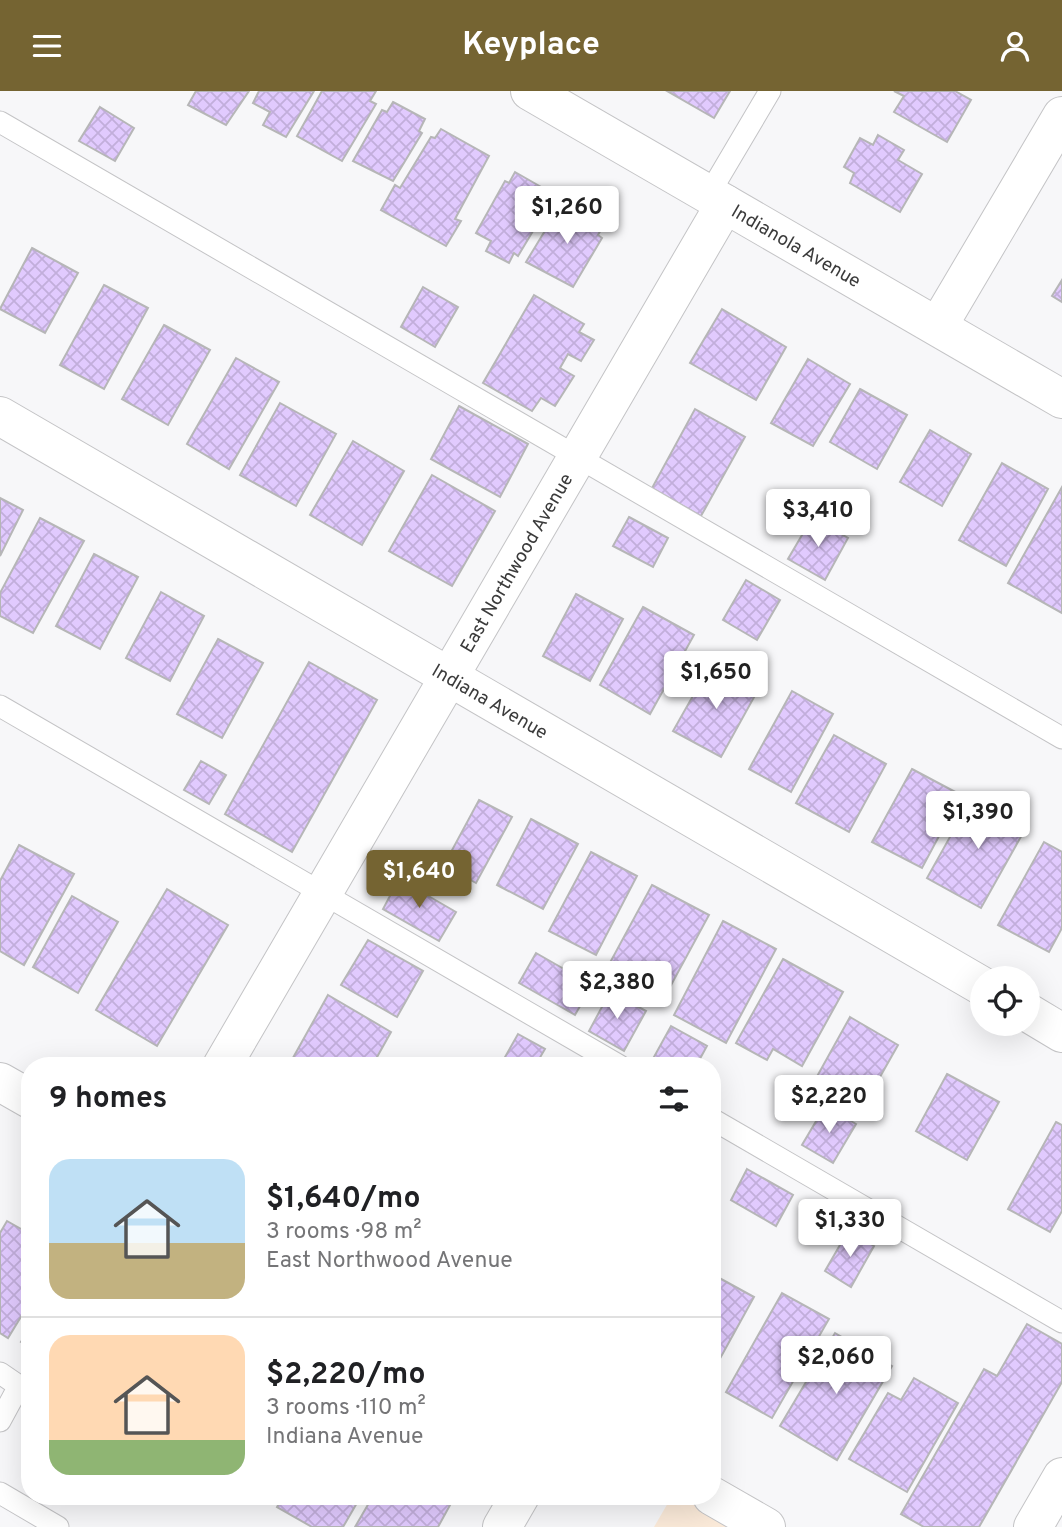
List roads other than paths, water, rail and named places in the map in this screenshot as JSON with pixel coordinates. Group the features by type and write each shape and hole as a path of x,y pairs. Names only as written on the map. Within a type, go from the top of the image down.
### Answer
{"street":[{"name":"Indianola Avenue","path":"530,91 1062,399"},
{"path":"938,326 1062,116"},
{"name":"East Northwood Avenue","path":"227,1057 578,457 717,199"},
{"name":"Indiana Avenue","path":"0,417 970,979"},
{"path":"1040,1020 1062,1033"},
{"path":"0,1082 21,1094"},
{"path":"1033,1527 1062,1477"},
{"path":"721,1501 766,1527"},
{"path":"502,1527 515,1505"}],"lane":[{"path":"717,199 770,91"},
{"path":"0,122 1062,738"},
{"path":"0,706 605,1057"},
{"path":"721,1124 1062,1322"},
{"path":"0,1373 19,1385 0,1421"},
{"path":"0,1493 58,1527"}]}
